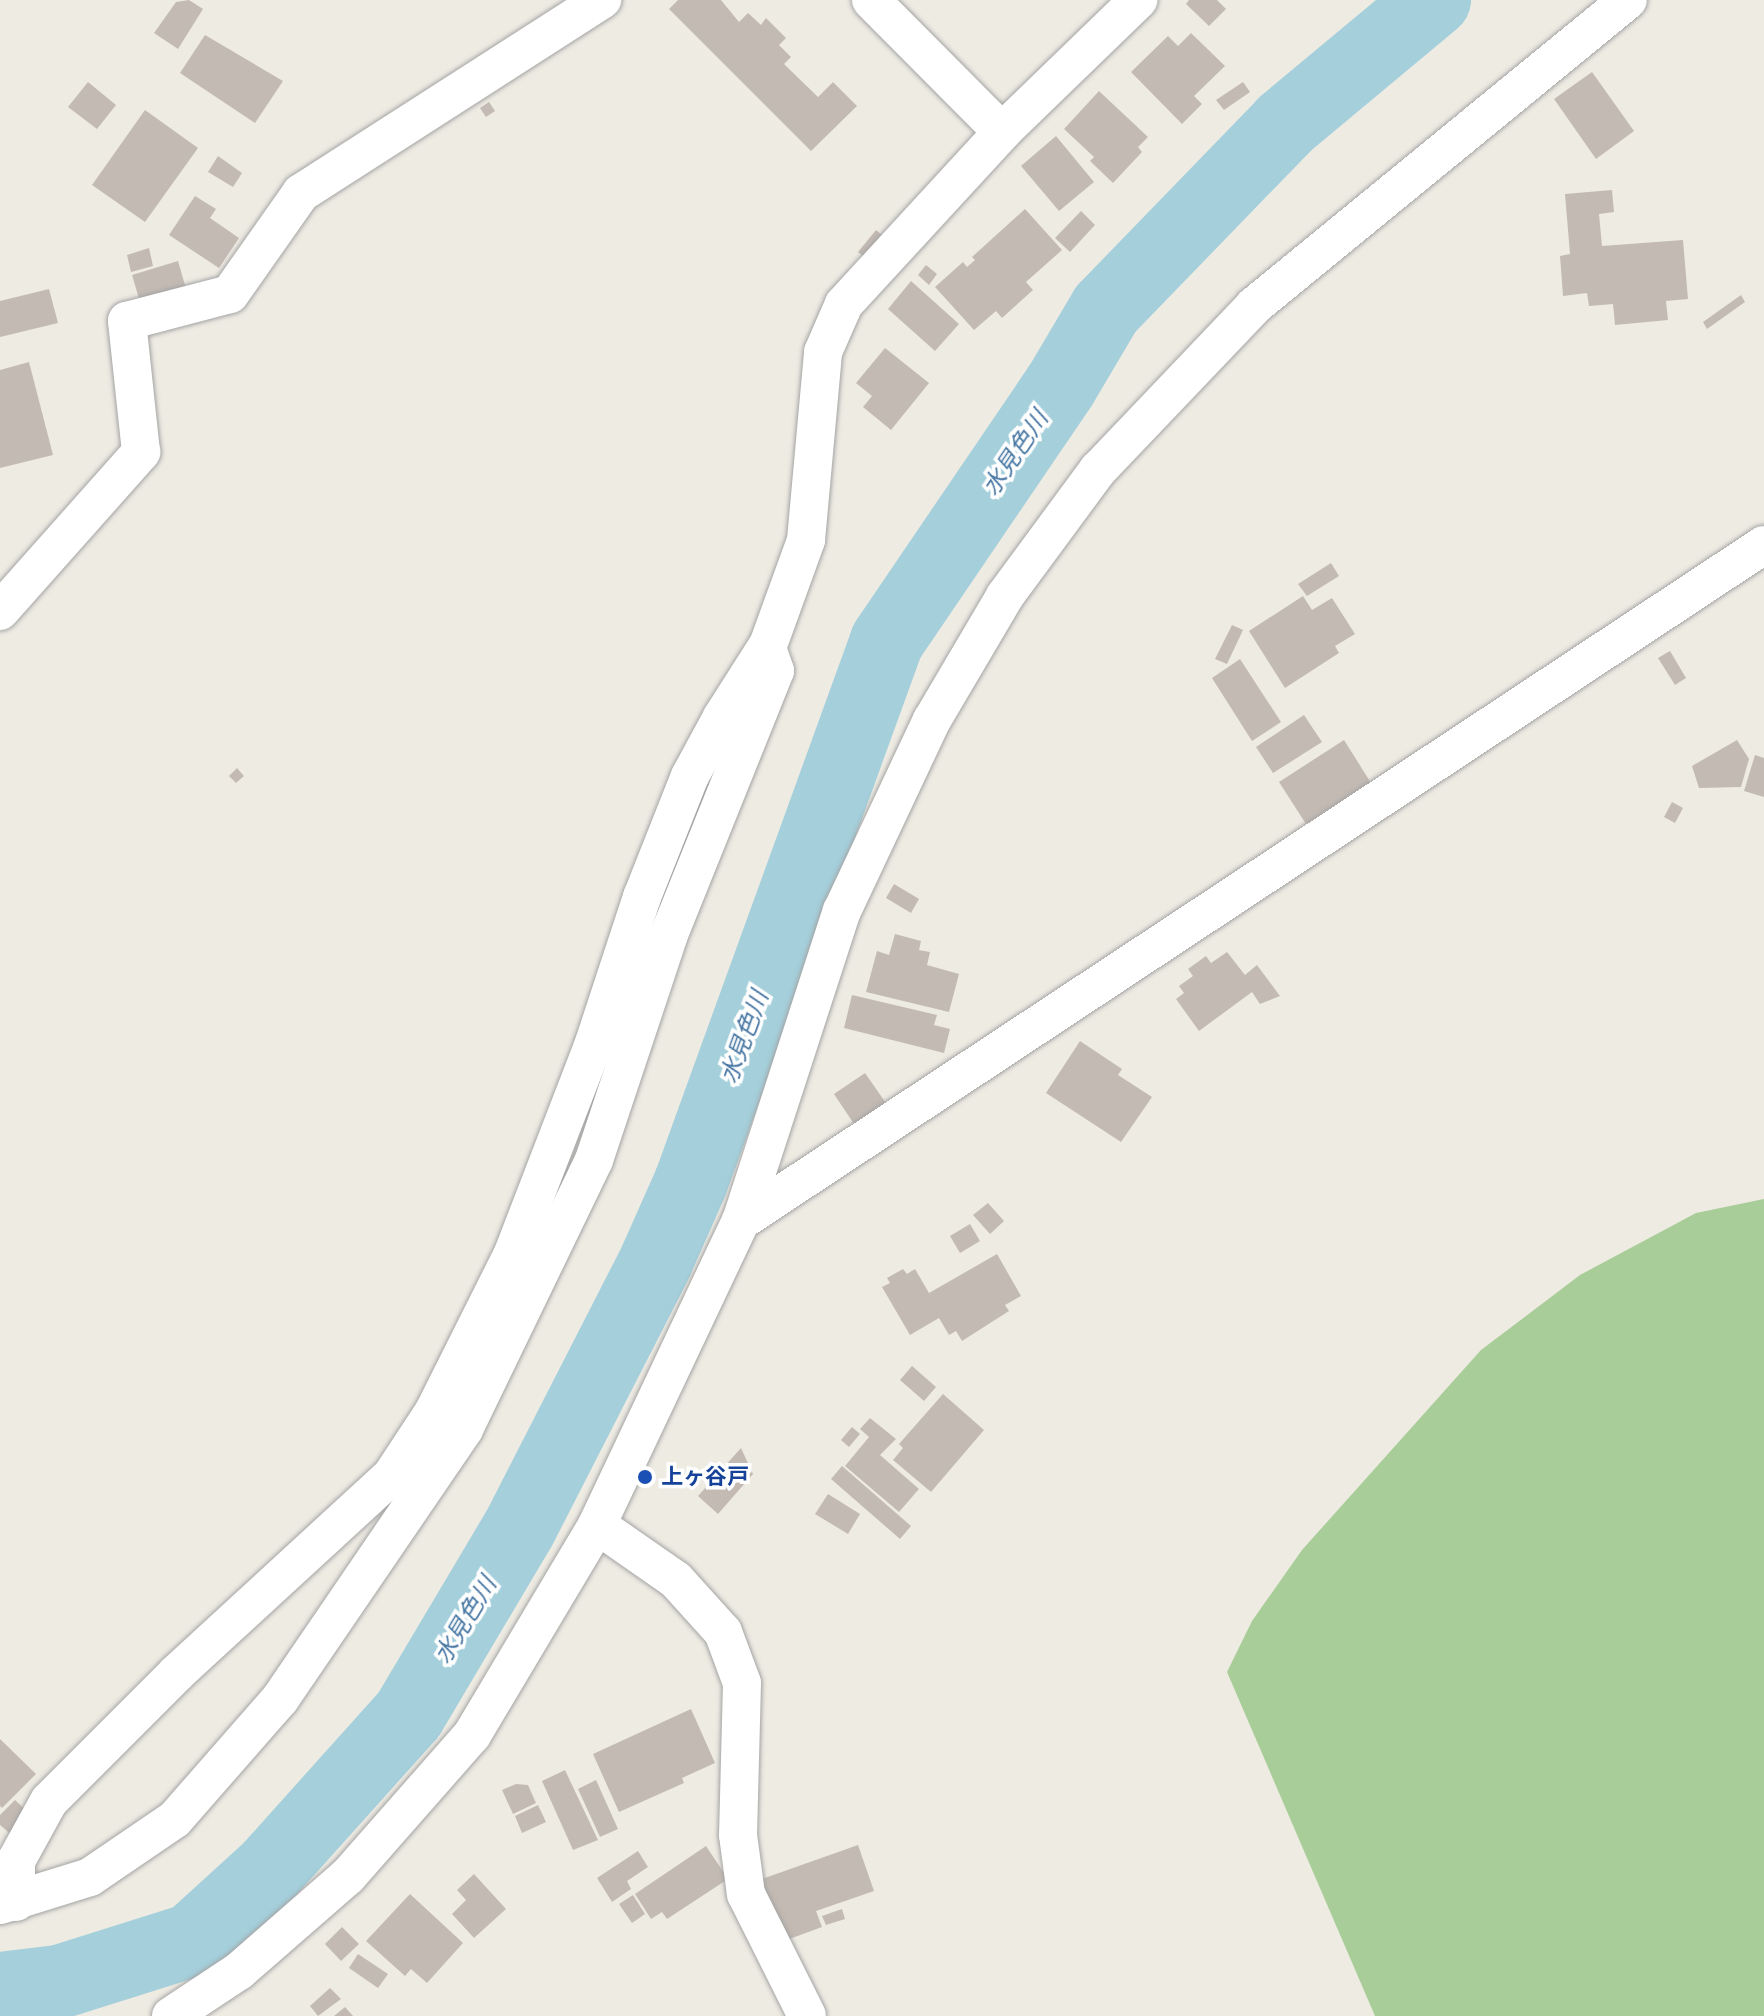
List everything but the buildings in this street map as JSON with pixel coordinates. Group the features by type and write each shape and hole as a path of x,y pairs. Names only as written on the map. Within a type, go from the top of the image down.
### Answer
{"street":[{"path":"0,611 141,452 127,321 230,294 301,193 602,0"},
{"path":"871,0 1002,132"},
{"path":"767,648 775,671 668,937 594,1160 464,1429 280,1699 175,1819 90,1877 8,1903 16,1861 49,1801 188,1663 392,1475 434,1411 513,1253 593,1046 642,897 690,776 722,717 767,648 806,540 823,352 844,304 1002,132 1138,0"},
{"path":"171,2016 239,1971 348,1876 472,1735 597,1525 741,1221 842,911 932,720 1005,596 1098,470 1254,306 1628,0"},
{"path":"741,1221 1764,545"},
{"path":"597,1525 676,1580 723,1632 742,1683 738,1835 746,1894 807,2016"}],"green space":[{"path":"1764,1199 1764,2016 1375,2016 1227,1672 1252,1621 1302,1550 1481,1350 1580,1275 1696,1213"}],"waterway":[{"name":"水見色川","path":"0,1989 59,1982 192,1940 270,1869 409,1714 519,1529 656,1261 691,1182 887,641 1061,385 1106,309 1285,124 1434,0"}],"place":[{"name":"上ヶ谷戸","path":"645,1477"}]}
